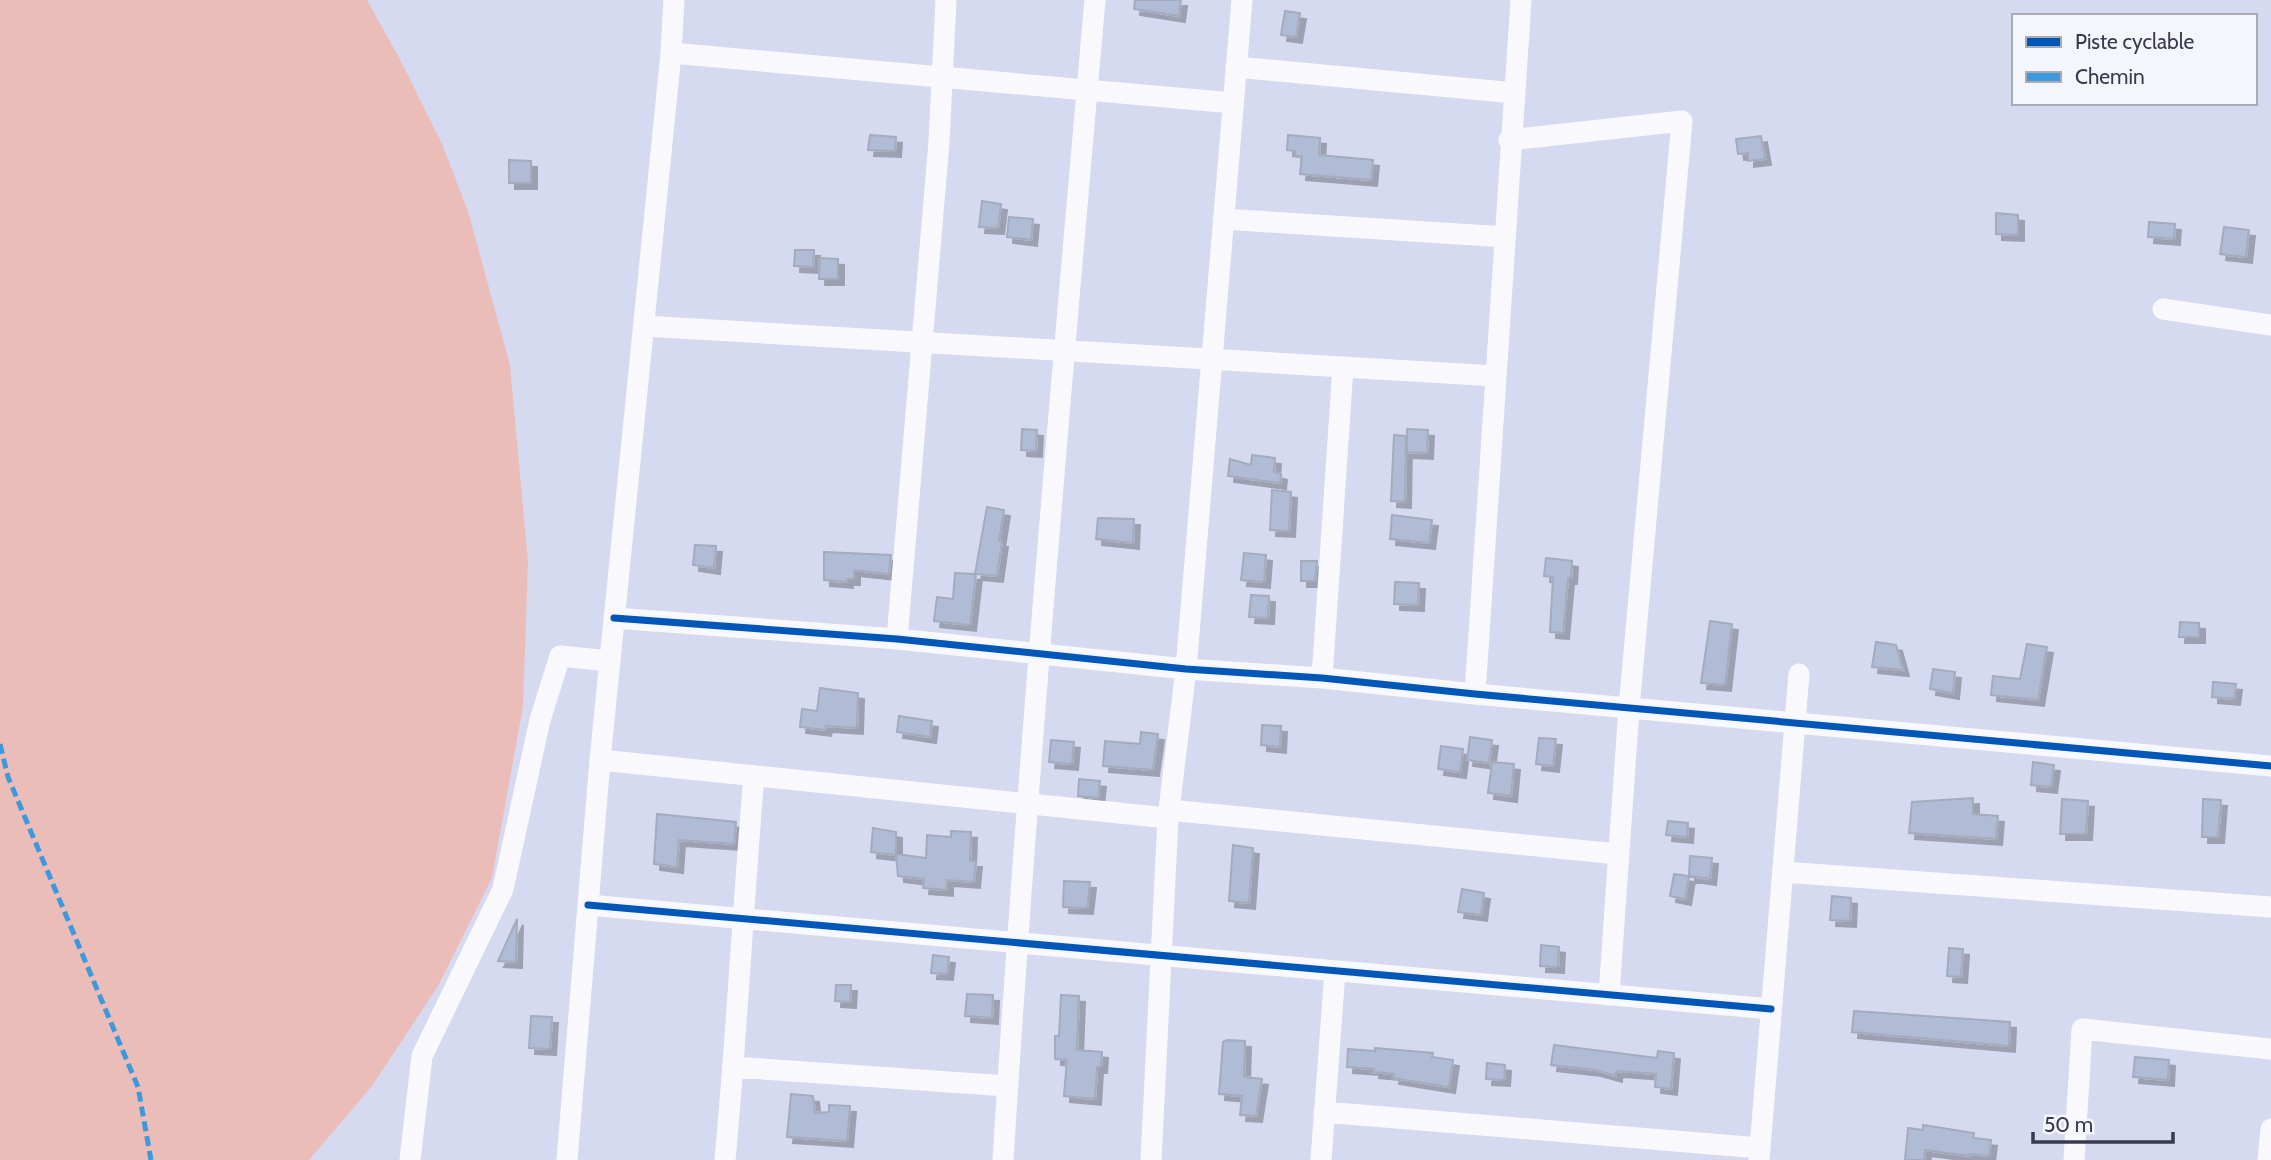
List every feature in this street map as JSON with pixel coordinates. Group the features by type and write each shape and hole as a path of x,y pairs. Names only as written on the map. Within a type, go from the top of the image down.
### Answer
{"street":[{"path":"568,1160 600,760 671,53 674,0"},
{"path":"897,639 939,142 946,0"},
{"path":"1003,1160 1038,654 1095,0"},
{"path":"1151,1160 1168,814 1185,669 1242,0"},
{"path":"1475,694 1521,0"},
{"path":"671,53 1233,103"},
{"path":"1236,67 1515,93"},
{"path":"1510,140 1682,121 1629,708 1609,995"},
{"path":"1223,219 1505,237"},
{"path":"2163,309 2271,325"},
{"path":"644,326 1496,376"},
{"path":"1322,678 1343,367"},
{"path":"614,618 897,639 1185,669 1322,678 2271,766"},
{"path":"410,1160 422,1056 503,889 540,720 560,656 610,661"},
{"path":"1324,1112 1760,1154 1799,674"},
{"path":"600,760 1028,804 1618,854"},
{"path":"725,1160 754,776"},
{"path":"1783,872 2271,907"},
{"path":"588,905 1771,1009"},
{"path":"1321,1160 1335,971"},
{"path":"2074,1160 2082,1029 2271,1049"},
{"path":"734,1067 1007,1086"},
{"path":"2267,1160 2271,1129"}],"shaded area":[{"path":"0,0 367,0 442,144 468,211 510,365 528,562 523,706 492,878 438,986 372,1086 309,1160 0,1160"}],"building":[{"path":"1135,0 1181,0 1179,16 1134,9"},
{"path":"1285,11 1300,13 1296,37 1281,35"},
{"path":"870,135 896,137 895,151 868,150"},
{"path":"1288,135 1320,138 1319,155 1373,160 1371,180 1300,174 1302,156 1295,156 1295,151 1287,150"},
{"path":"1761,136 1765,159 1748,161 1748,153 1738,154 1736,139"},
{"path":"509,160 531,161 531,183 509,183"},
{"path":"982,201 1001,204 998,228 979,227"},
{"path":"1996,213 2018,215 2018,235 1996,234"},
{"path":"1009,217 1033,219 1031,240 1007,237"},
{"path":"2149,222 2175,224 2174,239 2148,237"},
{"path":"2224,227 2249,230 2246,257 2220,254"},
{"path":"795,250 814,250 813,267 794,266"},
{"path":"820,258 838,259 838,279 819,279"},
{"path":"1022,429 1037,430 1036,451 1021,450"},
{"path":"1407,429 1428,430 1427,453 1407,452"},
{"path":"1394,435 1406,436 1405,502 1391,501"},
{"path":"1252,455 1275,458 1274,472 1281,474 1280,483 1228,476 1230,459 1251,465"},
{"path":"1272,490 1291,492 1289,531 1270,530"},
{"path":"987,507 1004,510 997,576 976,574 970,625 934,621 937,597 953,599 955,573 975,574"},
{"path":"1392,515 1432,520 1429,543 1390,539"},
{"path":"1098,518 1134,519 1133,543 1096,539"},
{"path":"695,545 716,546 714,568 693,565"},
{"path":"824,552 891,555 889,574 854,570 854,579 847,579 847,582 824,580"},
{"path":"1244,553 1266,555 1264,582 1241,580"},
{"path":"1546,558 1572,561 1563,633 1550,632 1553,577 1544,576"},
{"path":"1301,561 1317,561 1315,581 1301,581"},
{"path":"1395,582 1419,583 1418,605 1394,604"},
{"path":"1251,595 1269,596 1268,618 1249,617"},
{"path":"1710,621 1732,624 1725,685 1701,683"},
{"path":"2180,622 2199,623 2199,637 2179,637"},
{"path":"1876,642 1896,645 1903,670 1872,667"},
{"path":"2027,644 2047,647 2038,700 1991,695 1993,676 2020,679"},
{"path":"1933,669 1955,672 1953,693 1930,689"},
{"path":"2213,682 2236,684 2234,699 2212,697"},
{"path":"820,688 858,693 857,728 826,726 825,730 800,727 802,709 817,711"},
{"path":"899,716 932,721 930,737 897,732"},
{"path":"1262,725 1281,726 1280,747 1261,745"},
{"path":"1141,732 1158,734 1153,770 1103,766 1105,741 1140,744"},
{"path":"1470,737 1492,740 1489,763 1467,760"},
{"path":"1539,738 1556,739 1553,766 1536,764"},
{"path":"1051,740 1074,742 1072,764 1049,762"},
{"path":"1441,746 1463,749 1460,772 1438,769"},
{"path":"1492,762 1514,764 1511,796 1488,793"},
{"path":"2033,762 2054,765 2051,787 2031,785"},
{"path":"1079,779 1100,781 1098,798 1078,796"},
{"path":"1973,798 1973,814 1998,816 1996,839 1909,833 1912,802"},
{"path":"2062,799 2088,801 2086,834 2060,834"},
{"path":"2203,799 2221,800 2218,837 2202,837"},
{"path":"657,814 736,822 734,844 679,840 677,867 654,864"},
{"path":"1668,821 1688,823 1687,837 1666,835"},
{"path":"873,828 896,832 896,855 871,852"},
{"path":"951,831 971,832 970,861 976,861 974,882 947,880 947,890 923,888 924,879 898,876 896,854 926,858 927,835 951,837"},
{"path":"1233,845 1253,848 1249,903 1229,901"},
{"path":"1690,856 1712,858 1710,879 1689,876"},
{"path":"1674,874 1689,876 1685,899 1670,896"},
{"path":"1064,881 1090,882 1087,908 1063,907"},
{"path":"1462,889 1484,893 1481,915 1458,912"},
{"path":"1832,896 1851,898 1850,921 1830,920"},
{"path":"517,919 516,962 498,961"},
{"path":"1541,945 1559,947 1558,967 1540,966"},
{"path":"1949,948 1963,949 1961,977 1947,976"},
{"path":"933,955 949,957 947,974 931,973"},
{"path":"836,985 851,985 850,1002 835,1001"},
{"path":"967,994 993,995 992,1018 965,1016"},
{"path":"1061,995 1079,996 1077,1050 1102,1052 1101,1067 1097,1067 1095,1099 1064,1096 1067,1060 1055,1059 1055,1036 1059,1036"},
{"path":"1854,1011 2010,1022 2009,1046 1852,1032"},
{"path":"531,1016 552,1017 550,1049 529,1048"},
{"path":"1245,1041 1244,1077 1262,1079 1256,1116 1240,1115 1242,1096 1219,1094 1223,1042"},
{"path":"1554,1045 1657,1058 1658,1051 1674,1053 1671,1089 1655,1087 1656,1074 1619,1071 1616,1076 1595,1070 1551,1065"},
{"path":"1375,1048 1433,1053 1432,1057 1453,1060 1449,1087 1393,1078 1394,1074 1373,1072 1374,1069 1347,1067 1348,1049 1375,1051"},
{"path":"2135,1057 2169,1060 2168,1080 2133,1077"},
{"path":"1487,1063 1505,1065 1504,1080 1486,1079"},
{"path":"791,1094 813,1096 815,1113 829,1112 829,1105 850,1106 847,1141 787,1137"},
{"path":"1923,1125 1974,1133 1973,1138 1991,1140 1989,1156 1925,1150 1924,1160 1905,1160 1908,1128 1923,1130"}],"marked path":[{"path":"0,744 8,777 138,1087 151,1160"}],"cycle path":[{"path":"614,618 897,639 1186,669 1322,678 2271,766"},
{"path":"588,905 1771,1009"}]}
